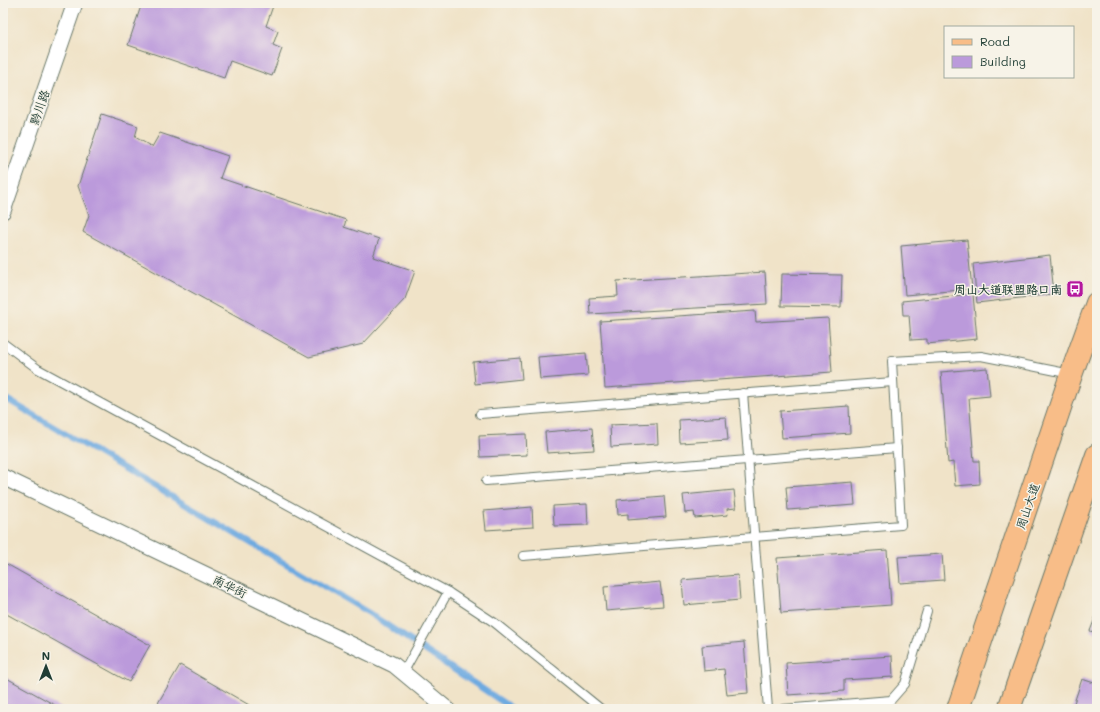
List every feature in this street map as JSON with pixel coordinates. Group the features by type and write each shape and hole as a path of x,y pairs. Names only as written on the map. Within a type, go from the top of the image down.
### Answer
{"main road":[{"name":"周山大道","path":"958,709 1097,303"},
{"path":"1009,709 1097,454"}],"street":[{"name":"黔川路","path":"3,212 75,3"},
{"name":"南华街","path":"3,476 394,665 447,709"}],"lane":[{"path":"3,343 38,369 448,592 495,623 601,709"},
{"path":"523,556 901,525 892,361 981,356 1072,375"},
{"path":"480,414 893,382"},
{"path":"743,393 768,709"},
{"path":"486,481 897,448"},
{"path":"403,673 448,592"},
{"path":"783,709 891,700 906,684 927,611"}],"building":[{"path":"142,3 274,3 266,26 278,31 273,45 282,49 272,76 230,61 224,78 128,45"},
{"path":"102,114 138,126 135,137 152,147 160,133 228,156 220,178 346,220 344,227 379,239 373,257 415,271 405,299 363,344 309,357 83,232 89,215 78,186"},
{"path":"967,240 972,289 905,295 901,246"},
{"path":"1050,255 1054,294 977,303 973,264"},
{"path":"765,272 767,304 590,314 589,298 618,296 617,281"},
{"path":"782,274 842,275 841,307 781,306"},
{"path":"973,294 977,339 927,344 927,339 911,340 909,315 903,315 902,301"},
{"path":"755,311 756,322 828,318 832,372 605,388 600,321"},
{"path":"586,353 588,375 540,379 538,357"},
{"path":"520,358 522,379 475,384 473,362"},
{"path":"987,368 990,396 969,398 974,461 979,461 980,484 955,486 953,462 948,463 941,372"},
{"path":"849,406 850,433 782,438 780,411"},
{"path":"726,417 728,440 680,443 679,420"},
{"path":"657,423 658,444 611,447 610,425"},
{"path":"592,428 594,450 547,453 545,432"},
{"path":"526,434 527,455 480,457 479,436"},
{"path":"853,482 855,505 788,510 786,487"},
{"path":"734,490 736,508 727,509 728,515 695,518 694,512 685,513 683,495"},
{"path":"664,496 666,517 628,520 628,514 618,515 617,500"},
{"path":"587,504 588,525 554,526 553,506"},
{"path":"532,507 533,527 486,530 484,511"},
{"path":"887,550 891,605 781,613 777,558"},
{"path":"942,554 944,580 900,583 898,557"},
{"path":"3,562 150,645 129,682 3,612"},
{"path":"738,575 740,600 684,605 682,580"},
{"path":"660,582 663,606 606,611 604,587"},
{"path":"1097,613 1097,633 1090,631"},
{"path":"744,642 748,693 727,695 724,669 704,671 702,646"},
{"path":"892,656 893,677 844,680 844,691 788,695 786,663"},
{"path":"180,665 256,709 168,709 158,703"},
{"path":"3,676 62,709 3,709"},
{"path":"1082,679 1097,684 1097,709 1072,709"}],"waterway":[{"path":"3,397 369,613 513,709"}],"place":[{"name":"周山大道联盟路口南","path":"1075,289"}]}
